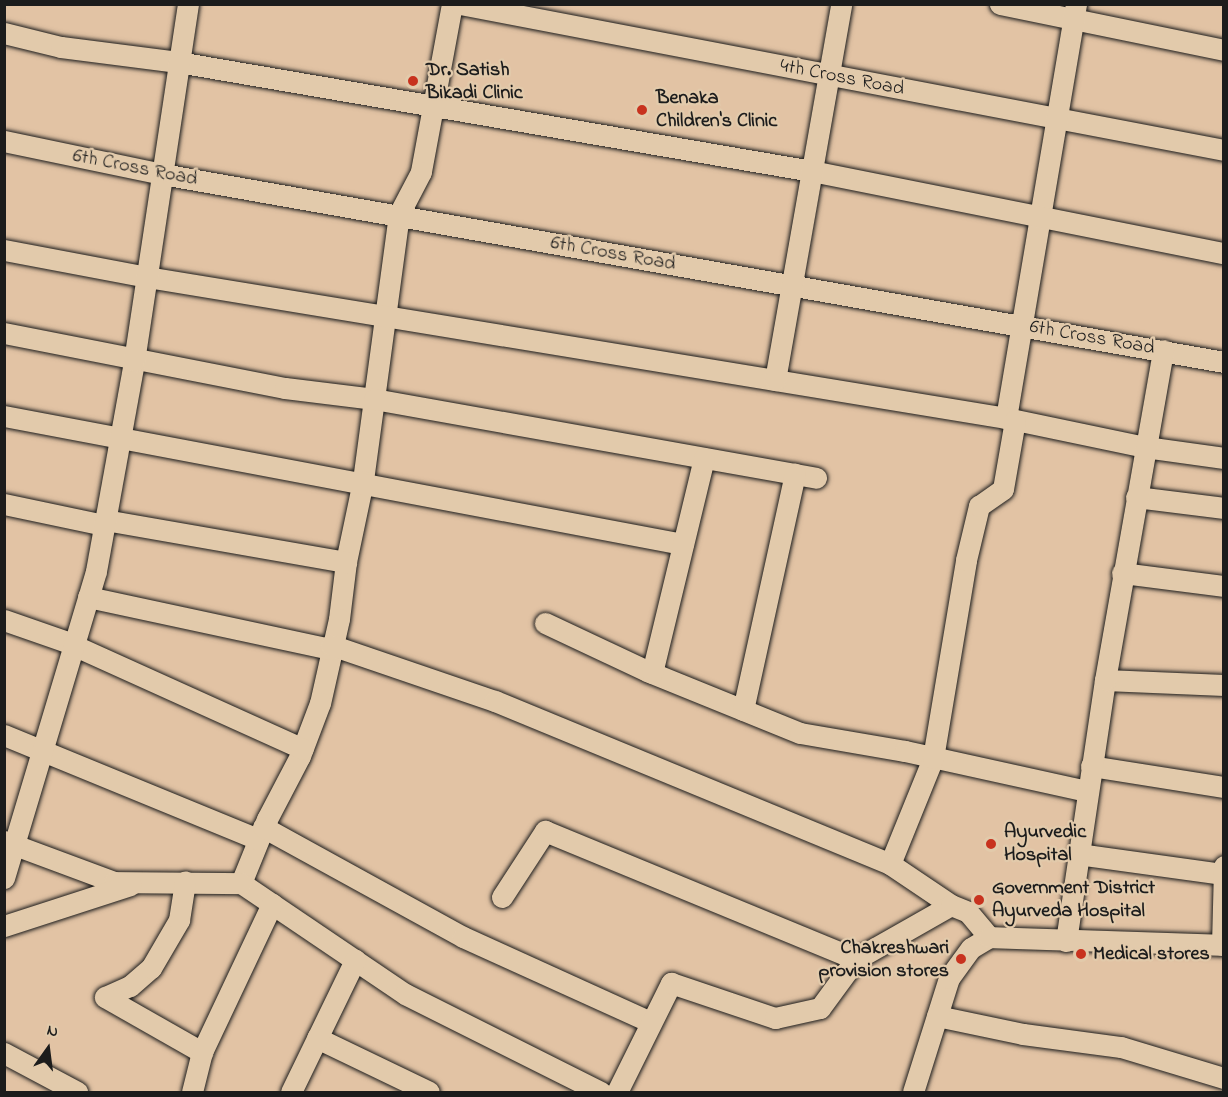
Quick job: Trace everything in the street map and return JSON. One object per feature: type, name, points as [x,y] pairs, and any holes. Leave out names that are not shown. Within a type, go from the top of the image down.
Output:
[{"type":"street","points":[[4,878],[10,842],[88,597],[105,523],[134,361],[188,4]]},
{"type":"street","points":[[241,883],[261,833],[303,749],[320,703],[339,618],[346,562],[363,481],[399,214],[421,172],[452,4]]},
{"type":"street","name":"4th Cross Road","points":[[460,4],[1224,150]]},
{"type":"street","points":[[775,380],[841,4]]},
{"type":"street","points":[[1000,4],[1074,12],[1224,50]]},
{"type":"street","points":[[890,864],[933,758],[966,560],[979,506],[1003,489],[1019,325],[1058,120],[1074,12]]},
{"type":"street","points":[[4,33],[61,47],[178,62],[812,171],[1040,219],[1224,253]]},
{"type":"street","name":"6th Cross Road","points":[[4,141],[162,174],[399,214],[791,287],[1224,362]]},
{"type":"street","points":[[4,250],[147,277],[386,314],[1010,419],[1145,447],[1224,458]]},
{"type":"street","points":[[4,333],[134,361],[285,388],[374,399],[805,476],[743,710]]},
{"type":"street","points":[[1066,941],[1122,573],[1163,350]]},
{"type":"street","points":[[4,416],[363,481],[683,544]]},
{"type":"street","points":[[652,673],[705,458]]},
{"type":"street","points":[[1136,497],[1224,508]]},
{"type":"street","points":[[4,504],[105,523],[346,562]]},
{"type":"street","points":[[1122,573],[1224,586]]},
{"type":"street","points":[[88,597],[331,647],[506,706],[890,864],[951,906],[968,912],[989,937]]},
{"type":"street","points":[[4,620],[73,645],[303,749]]},
{"type":"street","points":[[545,623],[652,673],[800,733],[1088,791]]},
{"type":"street","points":[[1105,680],[1224,685]]},
{"type":"street","points":[[4,735],[261,833],[463,937],[650,1022]]},
{"type":"street","points":[[1091,766],[1224,787]]},
{"type":"street","points":[[501,897],[545,831],[856,959]]},
{"type":"street","points":[[10,842],[114,882],[241,883],[405,994],[595,1091]]},
{"type":"street","points":[[913,1092],[949,978],[971,948],[989,937],[1223,945],[1223,870],[1078,854]]},
{"type":"street","points":[[185,881],[179,920],[151,968],[130,986],[105,997],[202,1052]]},
{"type":"street","points":[[4,926],[139,882]]},
{"type":"street","points":[[192,1092],[202,1052],[272,904]]},
{"type":"street","points":[[617,1092],[671,983],[775,1018],[820,1008],[834,993],[856,959],[951,906]]},
{"type":"street","points":[[291,1092],[355,960]]},
{"type":"street","points":[[937,1016],[1023,1034],[1121,1047],[1224,1078]]},
{"type":"street","points":[[317,1038],[429,1092]]},
{"type":"street","points":[[4,1053],[77,1092]]},
{"type":"place","name":"Dr. Satish Bikadi Clinic","points":[[413,81]]},
{"type":"place","name":"Benaka Children's Clinic","points":[[642,110]]},
{"type":"place","name":"Ayurvedic Hospital","points":[[991,844]]},
{"type":"place","name":"Government District Ayurveda Hospital","points":[[979,900]]},
{"type":"place","name":"Medical stores","points":[[1081,954]]},
{"type":"place","name":"Chakreshwari provision stores","points":[[961,959]]}]
